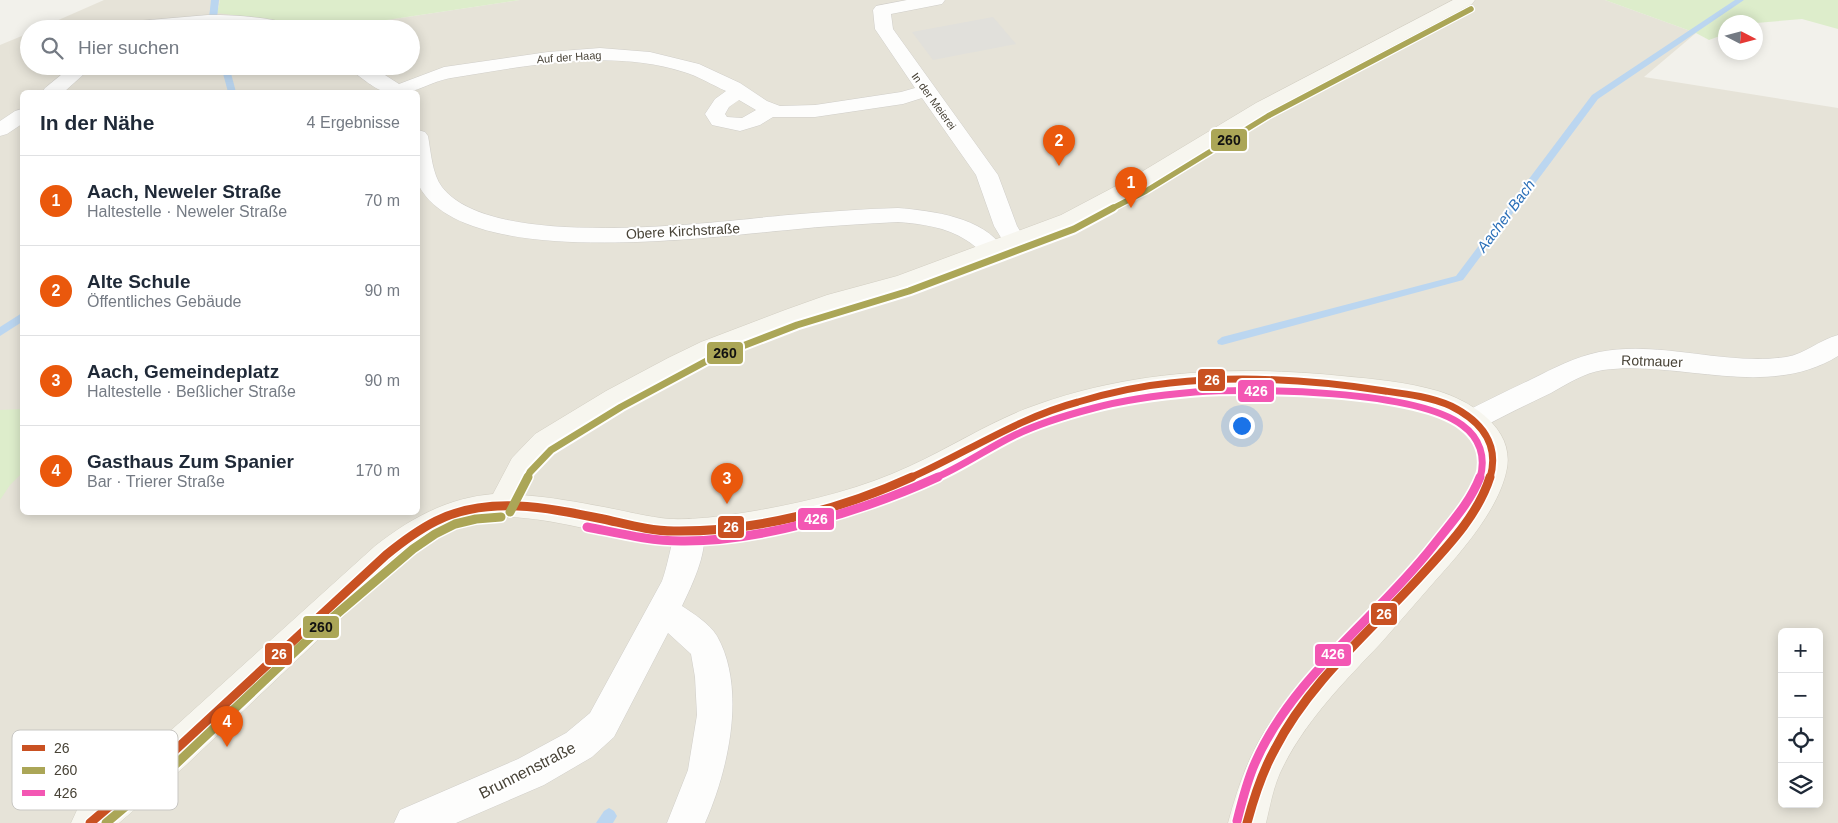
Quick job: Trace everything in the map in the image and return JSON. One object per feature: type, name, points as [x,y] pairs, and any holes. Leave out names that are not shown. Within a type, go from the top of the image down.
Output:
[{"type":"main road","points":[[501,507],[522,466],[545,442],[616,398],[677,365],[710,348],[786,319],[836,301],[905,282],[1069,220],[1103,203],[1263,107],[1466,0]]},
{"type":"main road","points":[[178,748],[311,622],[407,541],[450,514],[472,508],[501,507],[545,510],[654,529],[690,531],[779,518],[866,495],[904,481],[1019,423],[1085,400],[1145,386],[1245,381],[1335,385],[1390,391],[1448,404],[1473,420],[1489,440],[1493,462],[1492,472],[1478,503],[1446,547],[1394,606],[1330,671],[1294,715],[1272,748],[1252,800],[1247,823]]},
{"type":"main road","points":[[90,823],[106,810]]},
{"type":"street","name":"In der Meierei","points":[[936,0],[882,10],[883,23],[887,34],[986,175],[996,195],[1004,223],[1014,241]]},
{"type":"street","name":"Auf der Haag","points":[[402,90],[429,78],[451,72],[548,58],[600,54],[634,56],[668,62],[708,74],[770,109],[783,112],[800,112],[903,98],[926,91]]},
{"type":"street","points":[[54,90],[73,75]]},
{"type":"street","points":[[372,75],[394,90]]},
{"type":"street","points":[[740,91],[728,98],[718,108],[715,114],[719,121],[734,125],[745,124],[761,117],[770,109]]},
{"type":"street","points":[[0,130],[20,116]]},
{"type":"street","name":"Obere Kirchstraße","points":[[420,146],[427,181],[441,199],[456,210],[475,218],[515,229],[574,235],[643,234],[898,215],[917,216],[954,225],[976,234],[992,250]]},
{"type":"street","name":"Rotmauer","points":[[1473,420],[1564,374],[1600,361],[1628,359],[1739,367],[1782,367],[1802,364],[1816,359],[1828,353],[1838,344]]},
{"type":"street","name":"Brunnenstraße","points":[[413,823],[531,772],[578,745],[591,735],[609,714],[664,612],[677,584],[685,560],[690,531]]},
{"type":"street","points":[[664,612],[693,633],[705,647],[714,692],[714,726],[710,760],[702,788],[686,823]]},
{"type":"shaded area","points":[[104,0],[220,0],[217,12],[276,20],[58,20]]},
{"type":"shaded area","points":[[520,0],[1605,0],[1696,33],[1644,77],[1838,108],[1838,823],[0,823],[0,45],[20,37],[20,75],[420,75],[420,20],[387,20]]},
{"type":"shaded area","points":[[993,17],[1016,44],[933,60],[912,32]]},
{"type":"green space","points":[[220,0],[520,0],[387,20],[272,20],[217,13]]},
{"type":"green space","points":[[1605,0],[1838,0],[1838,29],[1802,19],[1763,22],[1763,15],[1718,15],[1718,37],[1709,40],[1696,33]]},
{"type":"green space","points":[[20,409],[20,475],[10,485],[0,500],[0,410]]},
{"type":"waterway","points":[[214,20],[215,0]]},
{"type":"waterway","name":"Aacher Bach","points":[[1222,341],[1459,278],[1595,97],[1740,0]]},
{"type":"waterway","points":[[227,75],[231,90]]},
{"type":"waterway","points":[[0,332],[20,318]]},
{"type":"waterway","name":"Aacher Bach","points":[[604,823],[609,816]]},
{"type":"transit line","name":"260","points":[[510,512],[530,472],[551,450],[621,407],[714,357],[797,325],[909,291],[1074,229],[1146,191],[1268,116],[1471,9]]},
{"type":"transit line","name":"26","points":[[178,748],[386,555],[427,525],[445,516],[473,508],[509,505],[546,509],[673,531],[698,531],[749,525],[800,515],[898,484],[1017,425],[1066,405],[1118,392],[1170,383],[1272,380],[1323,384],[1374,389],[1429,398],[1453,407],[1480,427],[1492,448],[1492,472],[1483,495],[1448,545],[1361,638],[1302,706],[1268,761],[1256,791],[1247,823]]},
{"type":"transit line","name":"426","points":[[587,527],[644,538],[698,541],[750,534],[819,519],[906,491],[940,476],[1027,430],[1094,408],[1162,395],[1231,391],[1330,395],[1399,403],[1451,418],[1472,433],[1479,443],[1482,455],[1482,469],[1477,486],[1423,558],[1323,665],[1278,722],[1252,770],[1237,821]]},
{"type":"transit line","name":"260","points":[[178,762],[318,630],[413,549],[435,534],[455,524],[476,519],[501,517]]},
{"type":"transit line","name":"26","points":[[90,823],[105,810]]},
{"type":"transit line","name":"260","points":[[106,823],[121,810]]},
{"type":"place","name":"Alte Schule","points":[[1059,166]]},
{"type":"place","name":"Aach, Neweler Straße","points":[[1131,208]]},
{"type":"place","name":"Aach, Gemeindeplatz","points":[[727,504]]},
{"type":"place","name":"Gasthaus Zum Spanier","points":[[227,747]]}]
